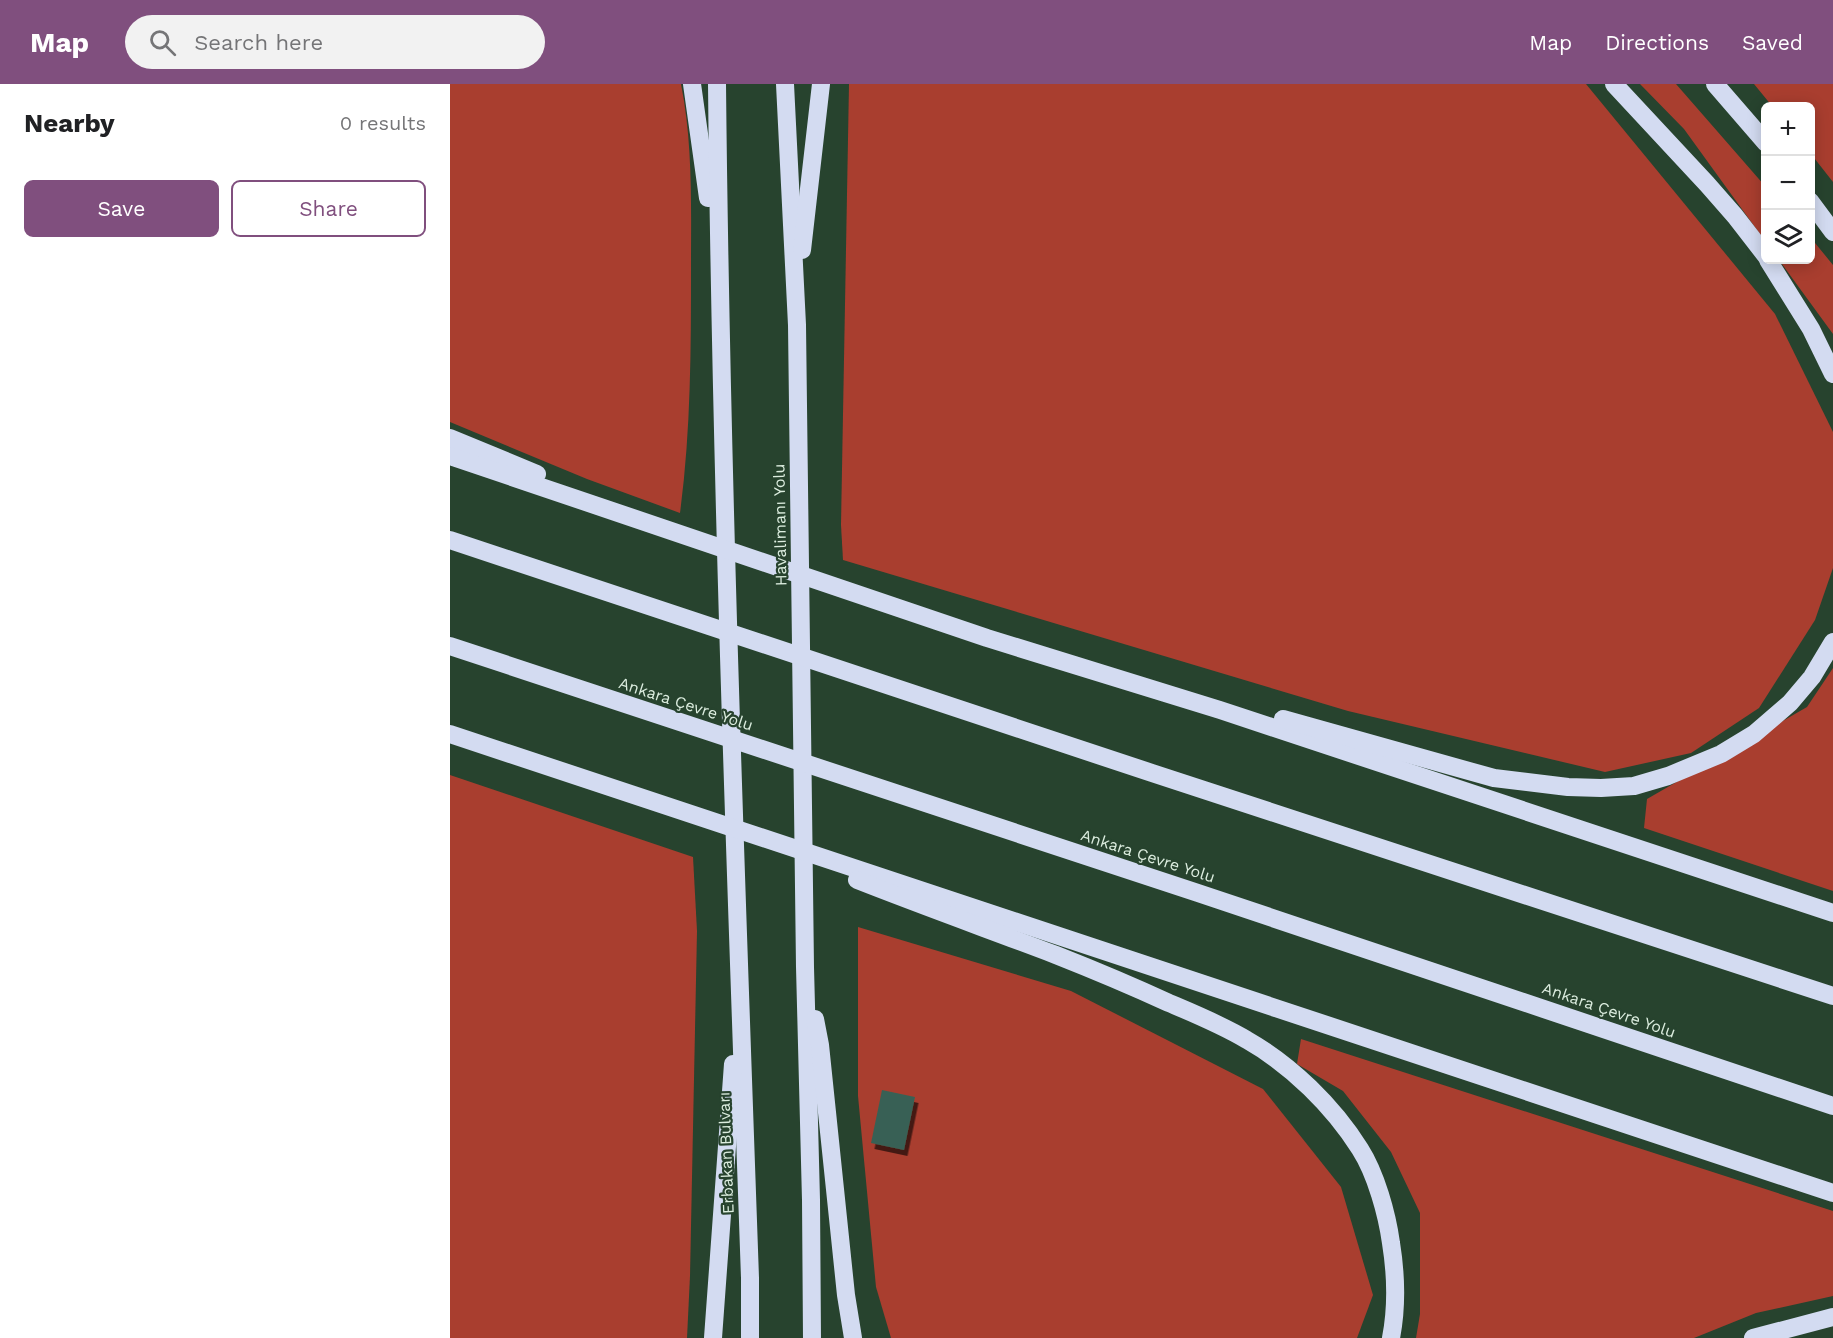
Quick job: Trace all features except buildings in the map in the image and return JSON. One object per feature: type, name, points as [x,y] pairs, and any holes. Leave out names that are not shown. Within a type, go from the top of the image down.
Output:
[{"type":"highway","points":[[692,84],[719,276]]},
{"type":"highway","points":[[713,1338],[740,966],[727,629],[717,84]]},
{"type":"highway","name":"Havalimanı Yolu","points":[[785,84],[797,325],[805,967]]},
{"type":"highway","points":[[796,306],[821,84]]},
{"type":"highway","points":[[1614,84],[1707,184],[1761,250]]},
{"type":"highway","points":[[1715,84],[1761,137]]},
{"type":"highway","points":[[1815,208],[1833,232]]},
{"type":"highway","points":[[1771,264],[1801,312],[1833,374]]},
{"type":"highway","points":[[450,438],[677,533]]},
{"type":"highway","points":[[450,456],[987,638],[1220,710],[1833,913]]},
{"type":"highway","points":[[450,540],[1833,996]]},
{"type":"highway","points":[[987,638],[1494,778],[1601,788],[1634,786],[1668,776],[1721,754],[1754,734],[1790,703],[1812,677],[1833,642]]},
{"type":"highway","name":"Ankara Çevre Yolu","points":[[450,646],[1833,1106]]},
{"type":"highway","points":[[450,734],[1833,1193]]},
{"type":"highway","points":[[620,790],[1099,972],[1248,1040],[1307,1085],[1338,1119],[1361,1150],[1375,1182],[1388,1223],[1394,1263],[1395,1298],[1391,1338]]},
{"type":"highway","name":"Erbakan Bulvarı","points":[[740,966],[750,1338]]},
{"type":"highway","points":[[805,967],[812,1338]]},
{"type":"highway","points":[[805,967],[820,1046],[834,1190],[853,1338]]},
{"type":"highway","points":[[1753,1338],[1833,1317]]},
{"type":"shaded area","points":[[450,84],[681,84],[688,129],[691,298],[688,421],[680,513],[587,479],[450,422]]},
{"type":"shaded area","points":[[849,84],[1586,84],[1775,314],[1833,432],[1833,568],[1815,620],[1759,708],[1691,753],[1605,772],[1348,711],[843,560],[841,525]]},
{"type":"shaded area","points":[[1640,84],[1676,84],[1761,181],[1761,235],[1684,129]]},
{"type":"shaded area","points":[[1754,84],[1833,84],[1833,182],[1815,159],[1815,102],[1769,102]]},
{"type":"shaded area","points":[[1815,243],[1833,265],[1833,334],[1782,264],[1815,264]]},
{"type":"shaded area","points":[[1833,668],[1833,891],[1644,828],[1647,799],[1807,707]]},
{"type":"shaded area","points":[[450,775],[693,857],[697,931],[687,1338],[450,1338]]},
{"type":"shaded area","points":[[858,927],[1071,991],[1263,1089],[1341,1187],[1373,1295],[1357,1338],[891,1338],[876,1287],[858,1096]]},
{"type":"shaded area","points":[[1301,1039],[1833,1211],[1833,1296],[1756,1313],[1694,1338],[1416,1338],[1420,1314],[1420,1213],[1391,1152],[1343,1091],[1297,1064]]}]
